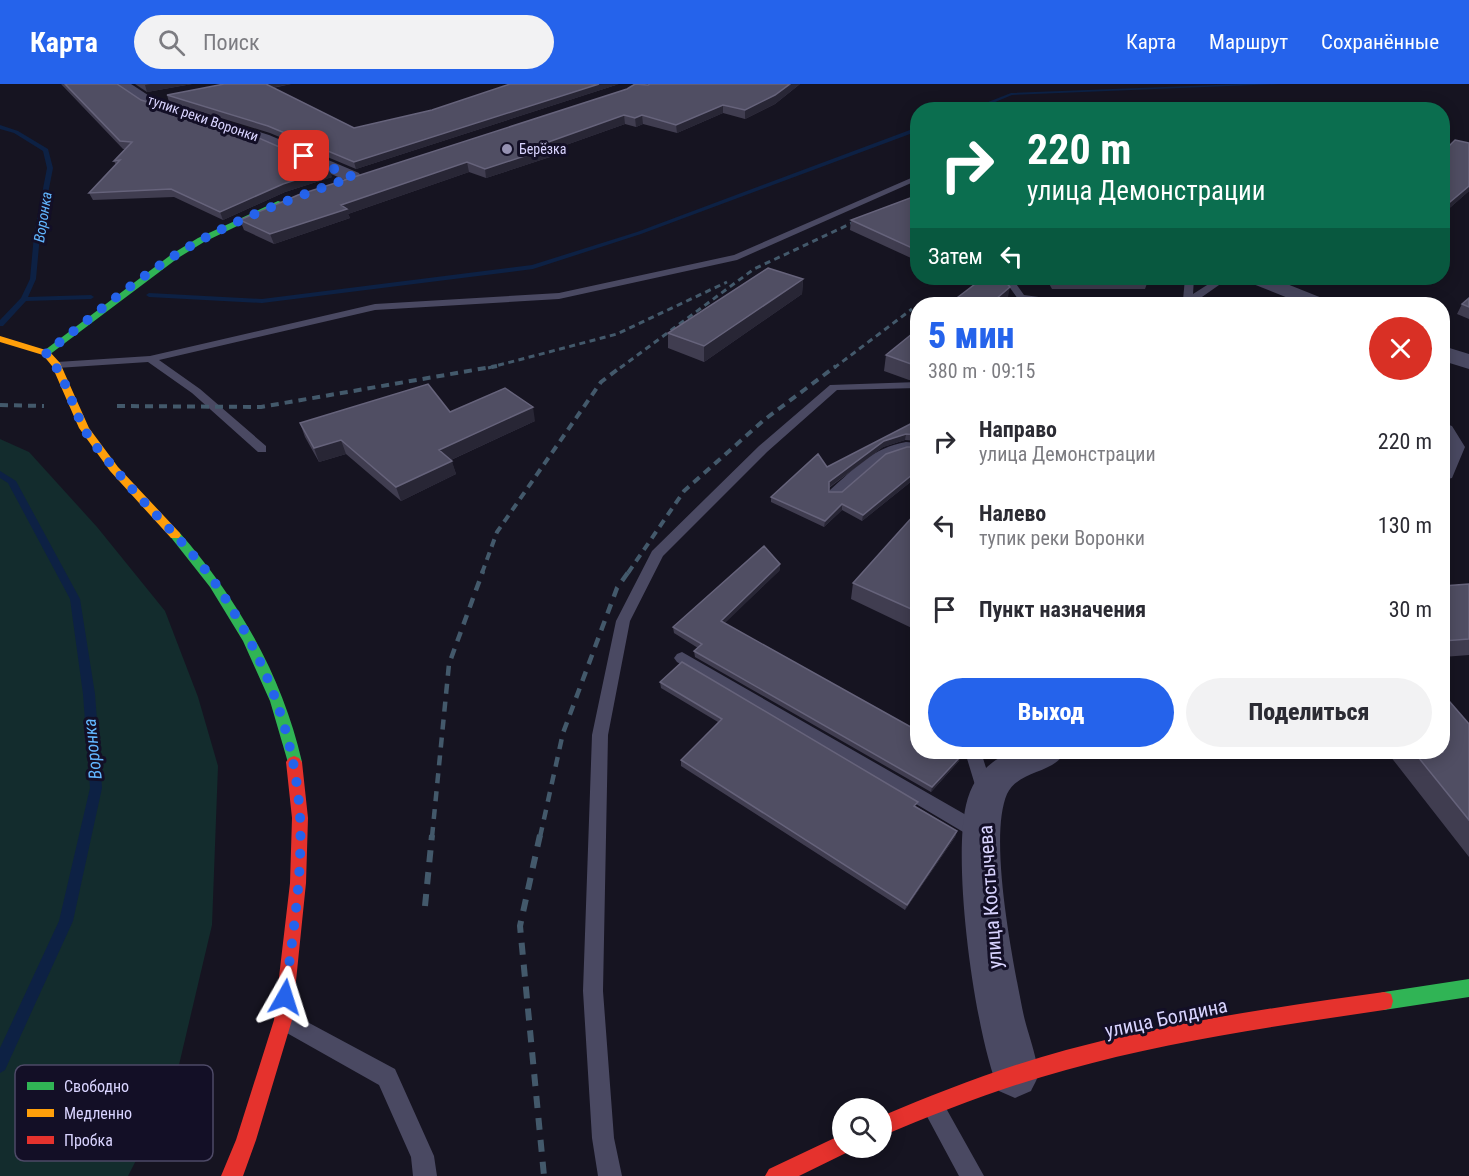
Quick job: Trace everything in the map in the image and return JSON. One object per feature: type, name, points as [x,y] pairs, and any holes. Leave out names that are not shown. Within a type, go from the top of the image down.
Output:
[{"type":"street","name":"тупик реки Воронки","points":[[121,84],[145,99],[263,138],[358,176]]},
{"type":"street","points":[[145,99],[176,94]]},
{"type":"street","points":[[333,184],[358,176]]},
{"type":"street","points":[[46,353],[175,255],[201,240],[293,198]]},
{"type":"street","points":[[1272,285],[1302,297]]},
{"type":"street","points":[[0,339],[17,342],[46,353],[57,365],[84,428],[114,469],[178,538],[221,592],[262,666],[281,712],[294,759],[300,818],[298,884],[283,1020],[246,1140],[232,1176]]},
{"type":"street","points":[[1450,355],[1469,362]]},
{"type":"street","points":[[983,814],[1000,775],[1033,759]]},
{"type":"street","name":"улица Костычева","points":[[983,814],[992,953],[1006,1043],[1014,1075]]},
{"type":"street","name":"улица Болдина","points":[[892,1121],[932,1103],[1014,1075],[1138,1042],[1244,1022],[1469,988]]},
{"type":"street","points":[[776,1176],[832,1149]]},
{"type":"lane","points":[[57,365],[150,359],[375,307],[559,296],[737,257],[910,181]]},
{"type":"lane","points":[[1196,297],[1214,285]]},
{"type":"lane","points":[[150,359],[196,391],[262,449]]},
{"type":"lane","points":[[610,1176],[603,1138],[592,991],[600,735],[623,621],[657,554],[763,449],[834,387],[910,385]]},
{"type":"lane","points":[[835,493],[889,448],[901,444],[910,446]]},
{"type":"lane","points":[[682,658],[983,814]]},
{"type":"lane","points":[[974,759],[983,814]]},
{"type":"lane","points":[[283,1020],[387,1077],[422,1156],[426,1176]]},
{"type":"lane","points":[[932,1103],[972,1176]]},
{"type":"green space","points":[[0,439],[29,452],[97,527],[165,611],[198,697],[218,766],[212,925],[179,1065],[15,1065],[15,1161],[136,1161],[128,1176],[0,1176]]},
{"type":"building","points":[[65,84],[117,84],[141,100],[254,136],[330,169],[283,184],[220,212],[171,189],[89,193],[120,160],[114,161],[132,142],[120,141]]},
{"type":"building","points":[[224,84],[266,84],[354,128],[432,110],[510,84],[599,84],[354,162],[268,126],[167,95]]},
{"type":"building","points":[[635,84],[790,84],[775,95],[745,110],[723,105],[676,125],[642,115],[635,118],[624,115],[540,145],[549,148],[485,169],[467,162],[341,205],[347,209],[270,234],[240,220],[298,195],[627,89]]},
{"type":"building","points":[[1455,140],[1469,143],[1469,186],[1450,202],[1450,145]]},
{"type":"building","points":[[910,198],[910,247],[851,220]]},
{"type":"building","points":[[768,268],[803,279],[704,346],[668,333]]},
{"type":"building","points":[[974,285],[1008,285],[1010,287],[998,297],[958,297]]},
{"type":"building","points":[[1469,298],[1469,307],[1462,304]]},
{"type":"building","points":[[910,336],[910,364],[886,355]]},
{"type":"building","points":[[428,384],[450,412],[505,388],[533,407],[439,450],[452,461],[396,487],[341,440],[314,448],[300,423]]},
{"type":"building","points":[[910,424],[910,434],[884,441],[829,482],[829,492],[842,492],[886,454],[910,447],[910,477],[863,515],[842,504],[825,521],[771,497],[818,454],[827,467]]},
{"type":"building","points":[[910,519],[910,608],[853,583]]},
{"type":"building","points":[[764,546],[780,564],[721,621],[910,727],[910,759],[958,759],[932,787],[694,651],[702,644],[673,627]]},
{"type":"building","points":[[1469,584],[1469,639],[1450,640],[1450,585]]},
{"type":"building","points":[[682,662],[918,802],[914,806],[957,831],[907,905],[681,760],[722,719],[660,682]]},
{"type":"building","points":[[1450,702],[1469,724],[1469,820],[1420,759],[1450,759]]},
{"type":"waterway","points":[[990,102],[1011,94],[1278,84]]},
{"type":"waterway","name":"Воронка","points":[[0,127],[16,132],[46,150],[50,168],[37,235],[33,279],[24,299]]},
{"type":"waterway","points":[[149,295],[262,301],[533,267],[639,233],[910,132]]},
{"type":"waterway","points":[[24,299],[91,297]]},
{"type":"waterway","name":"Воронка","points":[[0,324],[24,299]]},
{"type":"waterway","name":"Воронка","points":[[0,474],[12,481],[75,599],[89,694],[96,788],[66,921],[0,1065]]},
{"type":"railway","points":[[620,368],[754,269],[867,216]]},
{"type":"railway","points":[[493,367],[617,334],[727,282]]},
{"type":"railway","points":[[834,368],[910,311]]},
{"type":"railway","points":[[493,367],[497,366]]},
{"type":"railway","points":[[482,573],[497,532],[601,382],[622,366]]},
{"type":"railway","points":[[628,573],[684,491],[764,420],[836,366]]},
{"type":"railway","points":[[117,406],[261,407],[493,367]]},
{"type":"railway","points":[[488,368],[493,367]]},
{"type":"railway","points":[[0,405],[44,406]]},
{"type":"railway","points":[[432,837],[449,664],[483,571]]},
{"type":"railway","points":[[540,837],[563,733],[617,588],[629,571]]},
{"type":"railway","points":[[425,906],[432,835]]},
{"type":"railway","points":[[540,835],[520,926],[544,1176]]},
{"type":"traffic: fast","points":[[46,353],[175,256],[201,240],[281,203]]},
{"type":"traffic: fast","points":[[175,535],[215,584],[250,641],[278,701],[294,762]]},
{"type":"traffic: fast","points":[[1384,1001],[1469,988]]},
{"type":"traffic: slow","points":[[0,339],[46,353],[57,365],[84,428],[114,469],[175,535]]},
{"type":"traffic: jam","points":[[232,1176],[246,1140],[283,1020],[298,883],[300,818],[294,762]]},
{"type":"traffic: jam","points":[[892,1122],[1004,1079],[1066,1060],[1202,1030],[1384,1001]]},
{"type":"traffic: jam","points":[[776,1176],[832,1149]]},
{"type":"place","name":"Берёзка","points":[[507,149]]},
{"type":"route","points":[[285,997],[298,884],[300,818],[294,759],[281,712],[262,666],[221,592],[178,538],[114,469],[84,428],[57,365],[46,353],[175,255],[201,240],[293,198],[353,177],[304,156]]}]
